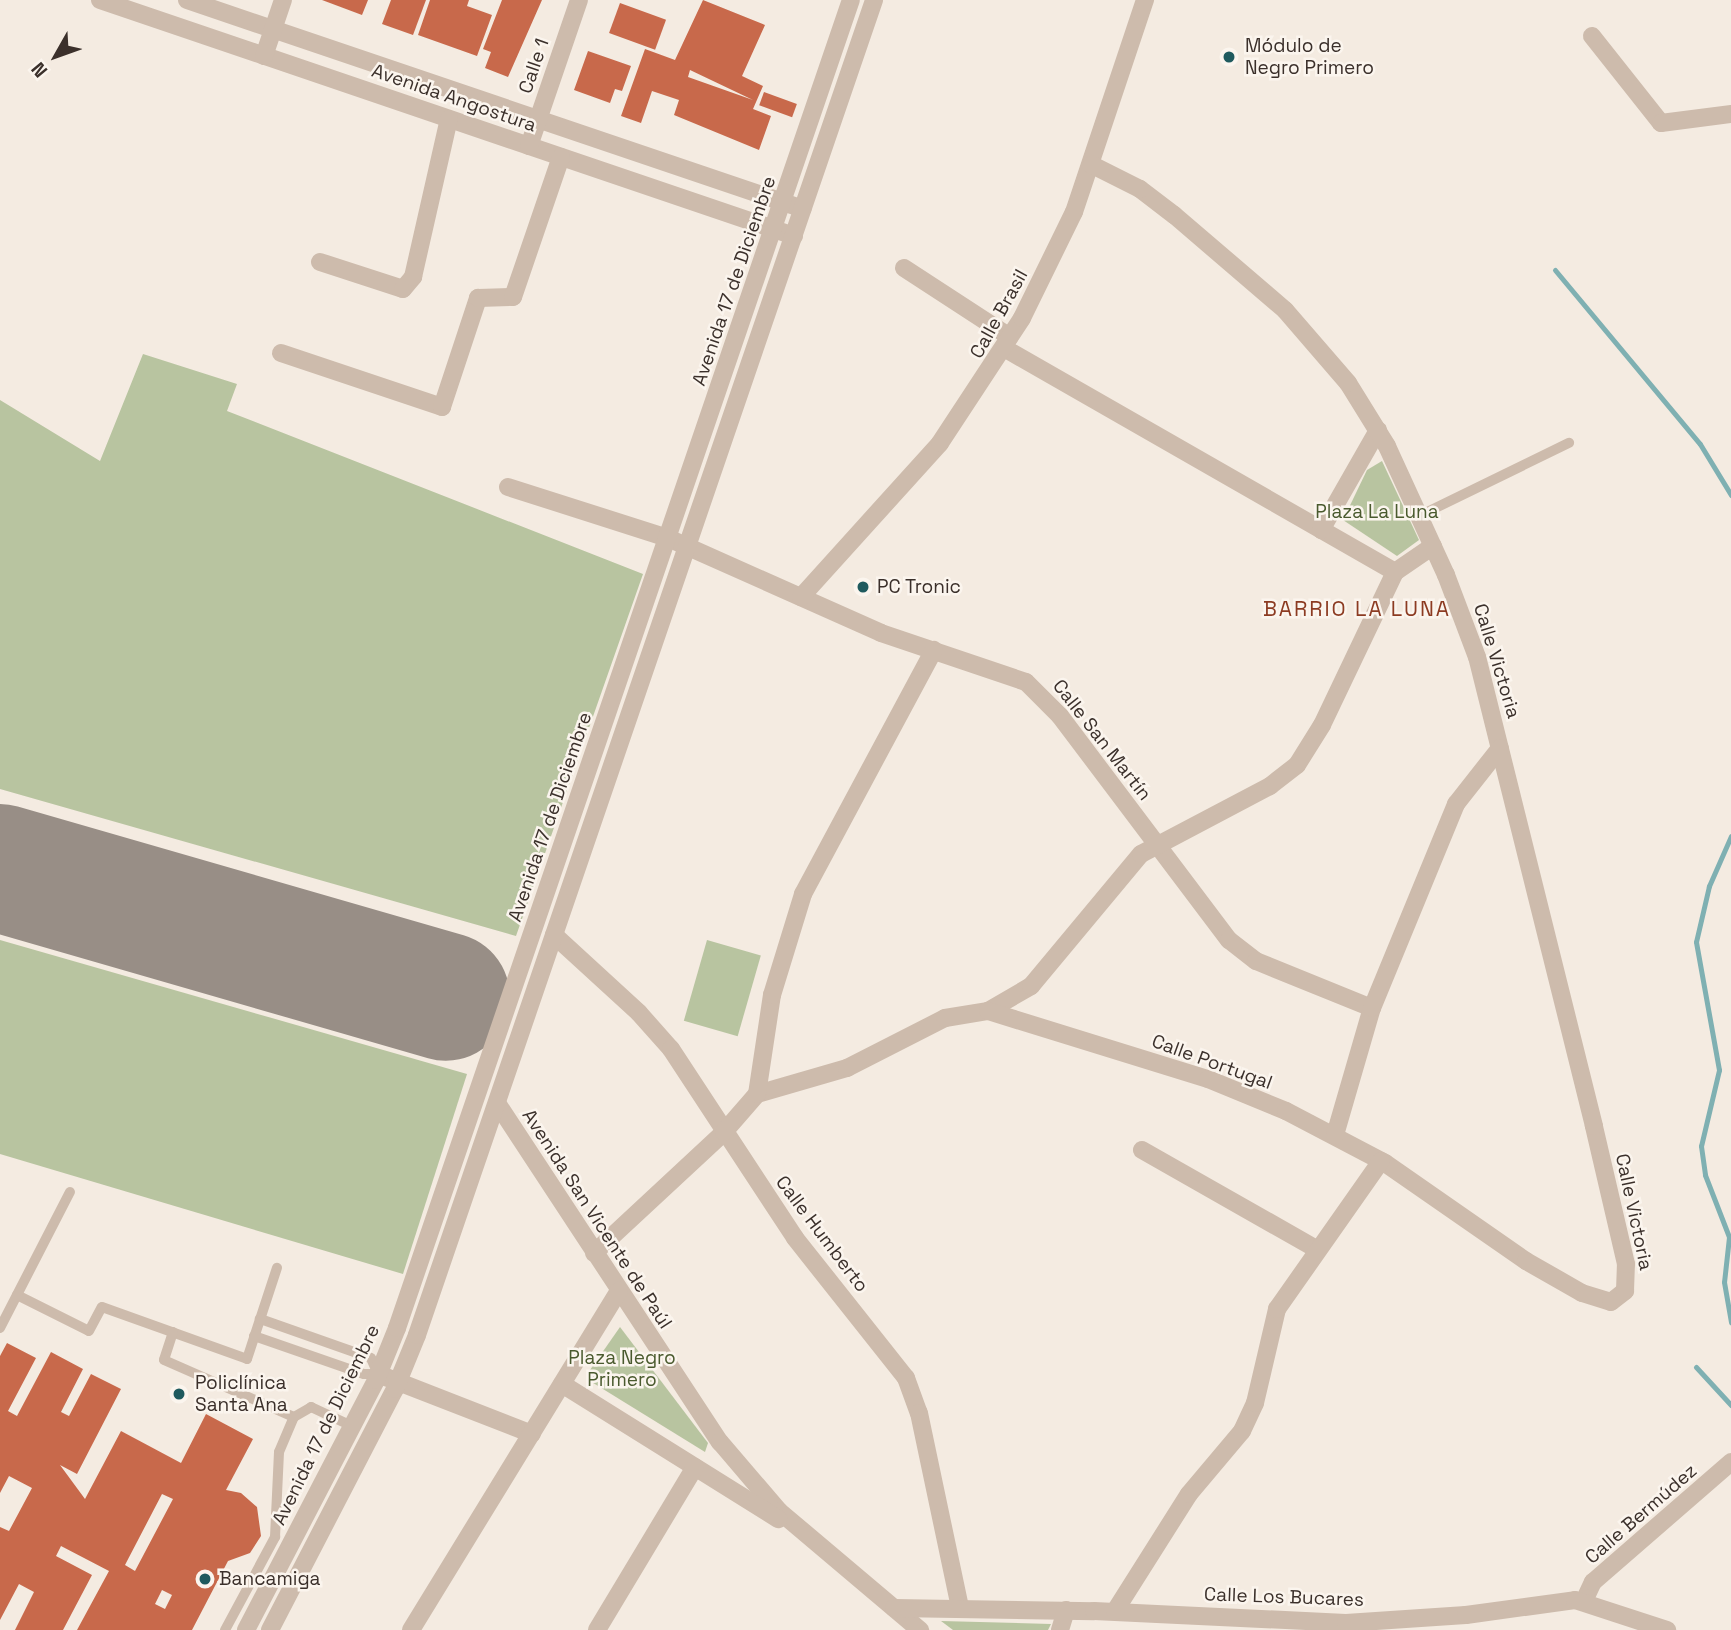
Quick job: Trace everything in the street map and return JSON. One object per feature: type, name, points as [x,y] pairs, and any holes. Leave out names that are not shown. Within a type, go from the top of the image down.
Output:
[{"type":"street","name":"Avenida Angostura","points":[[100,0],[794,236]]},
{"type":"street","name":"Avenida Angostura","points":[[187,0],[803,209]]},
{"type":"street","points":[[264,56],[283,0]]},
{"type":"street","name":"Calle 1","points":[[529,146],[579,0]]},
{"type":"street","name":"Avenida 17 de Diciembre","points":[[246,1630],[379,1374],[851,0]]},
{"type":"street","points":[[270,1630],[398,1381],[497,1103],[874,0]]},
{"type":"street","name":"Calle Brasil","points":[[801,597],[940,443],[1007,343],[1058,250],[1092,165],[1145,0]]},
{"type":"street","points":[[1592,36],[1661,123],[1731,114]]},
{"type":"street","points":[[320,262],[403,289],[413,277],[449,119]]},
{"type":"street","points":[[281,353],[442,407],[478,298],[513,298],[561,157]]},
{"type":"street","name":"Calle Victoria","points":[[1092,165],[1140,189],[1166,208],[1285,310],[1325,352],[1378,430],[1419,516],[1477,657],[1626,1264],[1627,1284],[1621,1298]]},
{"type":"street","points":[[904,268],[1007,343],[1395,572]]},
{"type":"street","points":[[1321,530],[1378,430]]},
{"type":"street","name":"Calle San Martín","points":[[508,487],[668,538],[890,637],[1011,675],[1043,695],[1204,911],[1242,952],[1373,1008]]},
{"type":"street","points":[[988,1011],[1031,986],[1132,864],[1155,844],[1270,786],[1297,765],[1322,725],[1395,572],[1433,546]]},
{"type":"street","points":[[594,1253],[724,1132],[757,1094],[772,995],[803,894],[934,650]]},
{"type":"street","points":[[1335,1135],[1373,1008],[1456,804],[1500,748]]},
{"type":"street","name":"Calle Humberto","points":[[554,935],[663,1040],[802,1248],[913,1390],[960,1608]]},
{"type":"street","name":"Calle Portugal","points":[[757,1094],[847,1068],[945,1018],[988,1011],[1208,1079],[1335,1135],[1381,1161],[1571,1286],[1605,1302],[1621,1298]]},
{"type":"street","name":"Avenida San Vicente de Paúl","points":[[497,1103],[720,1442],[808,1538],[920,1630]]},
{"type":"street","points":[[1142,1150],[1318,1250]]},
{"type":"street","points":[[1115,1611],[1182,1506],[1250,1418],[1277,1309],[1381,1161]]},
{"type":"street","points":[[411,1630],[619,1291]]},
{"type":"street","points":[[379,1374],[532,1434]]},
{"type":"street","points":[[562,1384],[808,1538]]},
{"type":"street","name":"Calle Bermúdez","points":[[1584,1601],[1593,1582],[1731,1462]]},
{"type":"street","points":[[597,1630],[695,1467]]},
{"type":"street","name":"Calle Los Bucares","points":[[894,1608],[1115,1611],[1346,1623],[1584,1601],[1667,1630]]},
{"type":"street","points":[[1060,1630],[1066,1610]]},
{"type":"lane","points":[[1419,516],[1569,443]]},
{"type":"lane","points":[[0,1328],[70,1192]]},
{"type":"lane","points":[[17,1295],[89,1331],[102,1307],[247,1359],[277,1268]]},
{"type":"lane","points":[[254,1336],[364,1374],[379,1374],[370,1358],[260,1319]]},
{"type":"lane","points":[[173,1332],[164,1360],[294,1417]]},
{"type":"lane","points":[[225,1630],[275,1537],[279,1452],[294,1417],[311,1407],[352,1426]]},
{"type":"green space","points":[[143,354],[237,384],[227,411],[643,574],[516,936],[0,789],[0,400],[100,461]]},
{"type":"green space","name":"Plaza La Luna","points":[[1382,461],[1419,540],[1397,556],[1343,520],[1367,470]]},
{"type":"green space","points":[[0,940],[467,1074],[403,1274],[0,1154]]},
{"type":"green space","points":[[707,940],[761,955],[738,1036],[684,1021]]},
{"type":"green space","name":"Plaza Negro Primero","points":[[620,1327],[708,1443],[705,1452],[590,1381],[590,1370]]},
{"type":"green space","points":[[941,1621],[1051,1624],[1048,1630],[953,1630]]},
{"type":"building","points":[[322,0],[368,0],[362,15]]},
{"type":"building","points":[[391,0],[426,0],[413,35],[382,24]]},
{"type":"building","points":[[430,0],[469,0],[467,6],[492,15],[477,56],[418,35]]},
{"type":"building","points":[[502,0],[542,0],[508,77],[485,68],[491,52],[483,49]]},
{"type":"building","points":[[703,0],[765,25],[742,76],[763,86],[753,109],[771,116],[759,150],[674,115],[679,100],[652,91],[641,123],[621,116],[645,49],[675,60]],"holes":[[[690,70],[753,100],[688,77]]]},
{"type":"building","points":[[620,3],[666,20],[655,50],[609,33]]},
{"type":"building","points":[[588,51],[631,66],[622,91],[615,89],[610,103],[574,90]]},
{"type":"building","points":[[764,92],[797,104],[792,117],[759,105]]},
{"type":"building","points":[[7,1343],[36,1358],[8,1411],[17,1416],[51,1352],[83,1369],[61,1412],[69,1416],[91,1374],[121,1389],[77,1474],[60,1465],[85,1499],[121,1431],[181,1463],[206,1414],[253,1439],[226,1490],[241,1493],[257,1507],[261,1536],[250,1553],[228,1561],[192,1630],[77,1630],[109,1571],[61,1546],[56,1556],[92,1575],[63,1630],[15,1630],[34,1592],[19,1584],[0,1620],[0,1527],[9,1531],[32,1488],[9,1476],[0,1493],[0,1356]],"holes":[[[162,1494],[173,1499],[135,1571],[125,1565]],[[162,1590],[172,1595],[165,1609],[155,1604]]]},
{"type":"waterway","points":[[1555,270],[1700,444],[1731,495]]},
{"type":"waterway","points":[[1731,836],[1709,886],[1696,942],[1719,1070],[1701,1146],[1705,1175],[1729,1237],[1724,1282],[1731,1322]]},
{"type":"waterway","points":[[1696,1367],[1731,1405]]},
{"type":"runway","points":[[0,868],[446,997]]},
{"type":"place","name":"Módulo de Negro Primero","points":[[1229,57]]},
{"type":"place","name":"PC Tronic","points":[[863,587]]},
{"type":"place","name":"Policlínica Santa Ana","points":[[179,1394]]},
{"type":"place","name":"Bancamiga","points":[[205,1579]]},
{"type":"district","name":"BARRIO LA LUNA","points":[[1357,609]]}]
